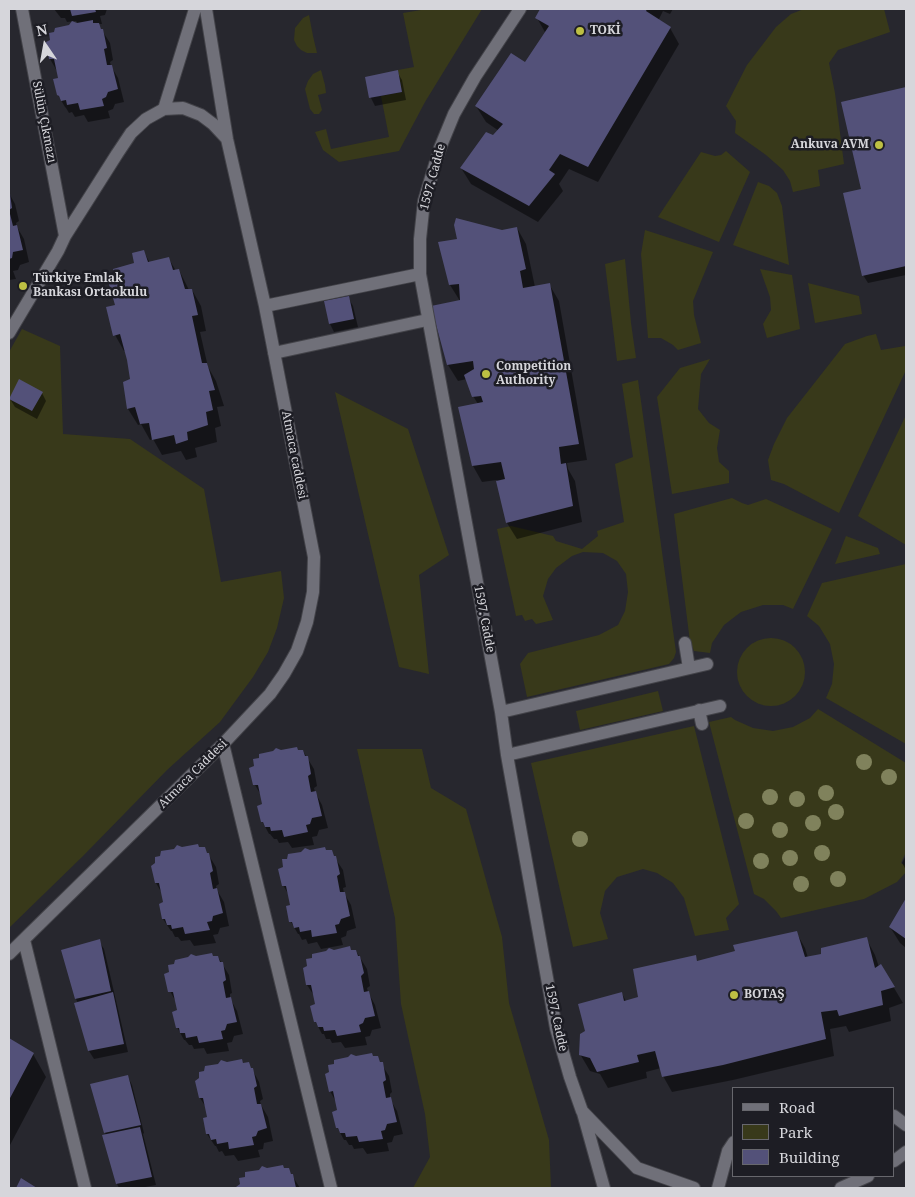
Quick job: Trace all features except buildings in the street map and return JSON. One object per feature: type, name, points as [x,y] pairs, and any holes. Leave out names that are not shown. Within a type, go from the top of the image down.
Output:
[{"type":"street","name":"Sülün Çıkmazı","points":[[22,9],[65,236]]},
{"type":"street","points":[[164,109],[196,9]]},
{"type":"street","name":"Atmaca caddesi","points":[[206,9],[227,138],[265,306],[314,557]]},
{"type":"street","name":"1597. Cadde","points":[[520,9],[475,77],[454,114],[440,148],[424,201],[420,239],[420,274],[501,712],[556,1028],[570,1077],[582,1111],[637,1168],[694,1188]]},
{"type":"street","points":[[9,333],[65,236],[131,133],[146,118],[164,109],[183,108],[200,115],[213,124],[227,138]]},
{"type":"street","points":[[265,306],[420,274]]},
{"type":"street","points":[[274,353],[427,320]]},
{"type":"street","name":"Atmaca Caddesi","points":[[9,954],[223,744],[270,694],[297,651],[307,622],[313,592],[314,557]]},
{"type":"street","points":[[684,643],[689,668]]},
{"type":"street","points":[[501,712],[708,664]]},
{"type":"street","points":[[507,755],[720,706]]},
{"type":"street","points":[[699,710],[702,724]]},
{"type":"street","points":[[223,744],[331,1188]]},
{"type":"street","points":[[24,940],[85,1188]]},
{"type":"street","points":[[582,1111],[604,1188]]},
{"type":"street","points":[[895,1117],[906,1124]]},
{"type":"street","points":[[718,1188],[728,1151],[732,1145]]},
{"type":"street","points":[[895,1160],[906,1152]]},
{"type":"street","points":[[841,1188],[866,1177]]},
{"type":"green space","points":[[427,9],[482,9],[425,102],[399,151],[339,162],[323,150],[315,132],[326,129],[331,149],[389,137],[381,96],[402,92],[398,70],[414,67],[403,13]]},
{"type":"green space","points":[[804,9],[884,9],[890,32],[838,50],[829,63],[835,93],[844,164],[818,170],[820,186],[793,192],[790,181],[783,170],[766,155],[735,133],[736,121],[726,106],[747,65],[776,27],[791,14]]},
{"type":"green space","points":[[309,15],[317,53],[307,53],[301,50],[294,40],[295,28],[303,18]]},
{"type":"green space","points":[[321,70],[326,93],[318,95],[322,110],[319,114],[314,114],[310,109],[305,89],[313,74]]},
{"type":"green space","points":[[726,151],[750,172],[719,242],[658,217],[701,152],[715,156],[721,155]]},
{"type":"green space","points":[[758,182],[769,186],[777,193],[782,206],[789,265],[733,245]]},
{"type":"green space","points":[[645,230],[713,252],[693,301],[694,315],[701,343],[678,350],[661,338],[648,338],[641,254]]},
{"type":"green space","points":[[625,259],[636,358],[617,361],[605,264]]},
{"type":"green space","points":[[760,269],[792,275],[800,329],[767,338],[763,324],[771,310],[770,297]]},
{"type":"green space","points":[[808,283],[859,296],[862,314],[815,323]]},
{"type":"green space","points":[[22,329],[60,346],[63,434],[130,439],[204,489],[221,582],[281,571],[284,598],[277,628],[268,652],[253,677],[220,722],[167,770],[9,928],[9,352]]},
{"type":"green space","points":[[876,334],[881,350],[906,347],[906,370],[839,513],[784,484],[771,480],[768,460],[787,418],[845,344]]},
{"type":"green space","points":[[710,359],[701,374],[698,409],[709,423],[720,430],[717,448],[719,462],[729,471],[729,483],[672,494],[657,397],[680,368]]},
{"type":"green space","points":[[638,380],[676,652],[674,658],[669,664],[527,697],[520,664],[528,653],[599,635],[618,625],[625,611],[628,592],[626,574],[617,561],[603,553],[583,552],[572,556],[556,568],[548,579],[543,596],[553,620],[536,624],[532,619],[525,621],[522,615],[516,616],[497,529],[511,526],[553,536],[556,541],[582,549],[598,536],[597,531],[624,522],[615,464],[633,457],[622,384]]},
{"type":"green space","points":[[335,392],[408,429],[449,555],[419,575],[429,674],[399,667]]},
{"type":"green space","points":[[906,415],[906,545],[858,516]]},
{"type":"green space","points":[[732,498],[748,505],[766,499],[832,529],[793,609],[783,605],[763,605],[741,612],[724,625],[712,643],[710,653],[694,651],[690,642],[674,514]]},
{"type":"green space","points":[[846,536],[878,548],[880,554],[835,564]]},
{"type":"green space","points":[[906,564],[906,744],[826,698],[832,684],[834,664],[830,644],[819,626],[807,616],[822,583]]},
{"type":"green space","points":[[771,638],[784,641],[795,648],[802,659],[805,672],[802,685],[795,696],[784,703],[771,706],[758,703],[747,696],[740,685],[737,672],[740,659],[747,648],[758,641]]},
{"type":"green space","points":[[658,691],[663,711],[580,730],[576,711]]},
{"type":"green space","points":[[818,709],[906,763],[906,852],[901,863],[906,866],[906,872],[897,882],[864,899],[781,918],[764,899],[754,894],[709,722],[731,717],[753,728],[773,731],[793,727],[810,718]]},
{"type":"green space","points":[[694,726],[739,904],[726,918],[729,930],[695,936],[684,898],[673,883],[657,873],[643,869],[617,877],[605,891],[600,913],[608,939],[573,947],[531,763]]},
{"type":"green space","points":[[357,749],[422,749],[431,788],[466,809],[502,937],[509,1003],[549,1140],[551,1188],[413,1188],[430,1157],[425,1114],[401,1004],[395,918]]},
{"type":"place","name":"TOKİ","points":[[580,31]]},
{"type":"place","name":"Ankuva AVM","points":[[879,145]]},
{"type":"place","name":"Türkiye Emlak Bankası Ortaokulu","points":[[23,286]]},
{"type":"place","name":"Competition Authority","points":[[486,374]]},
{"type":"place","name":"BOTAŞ","points":[[734,995]]}]
